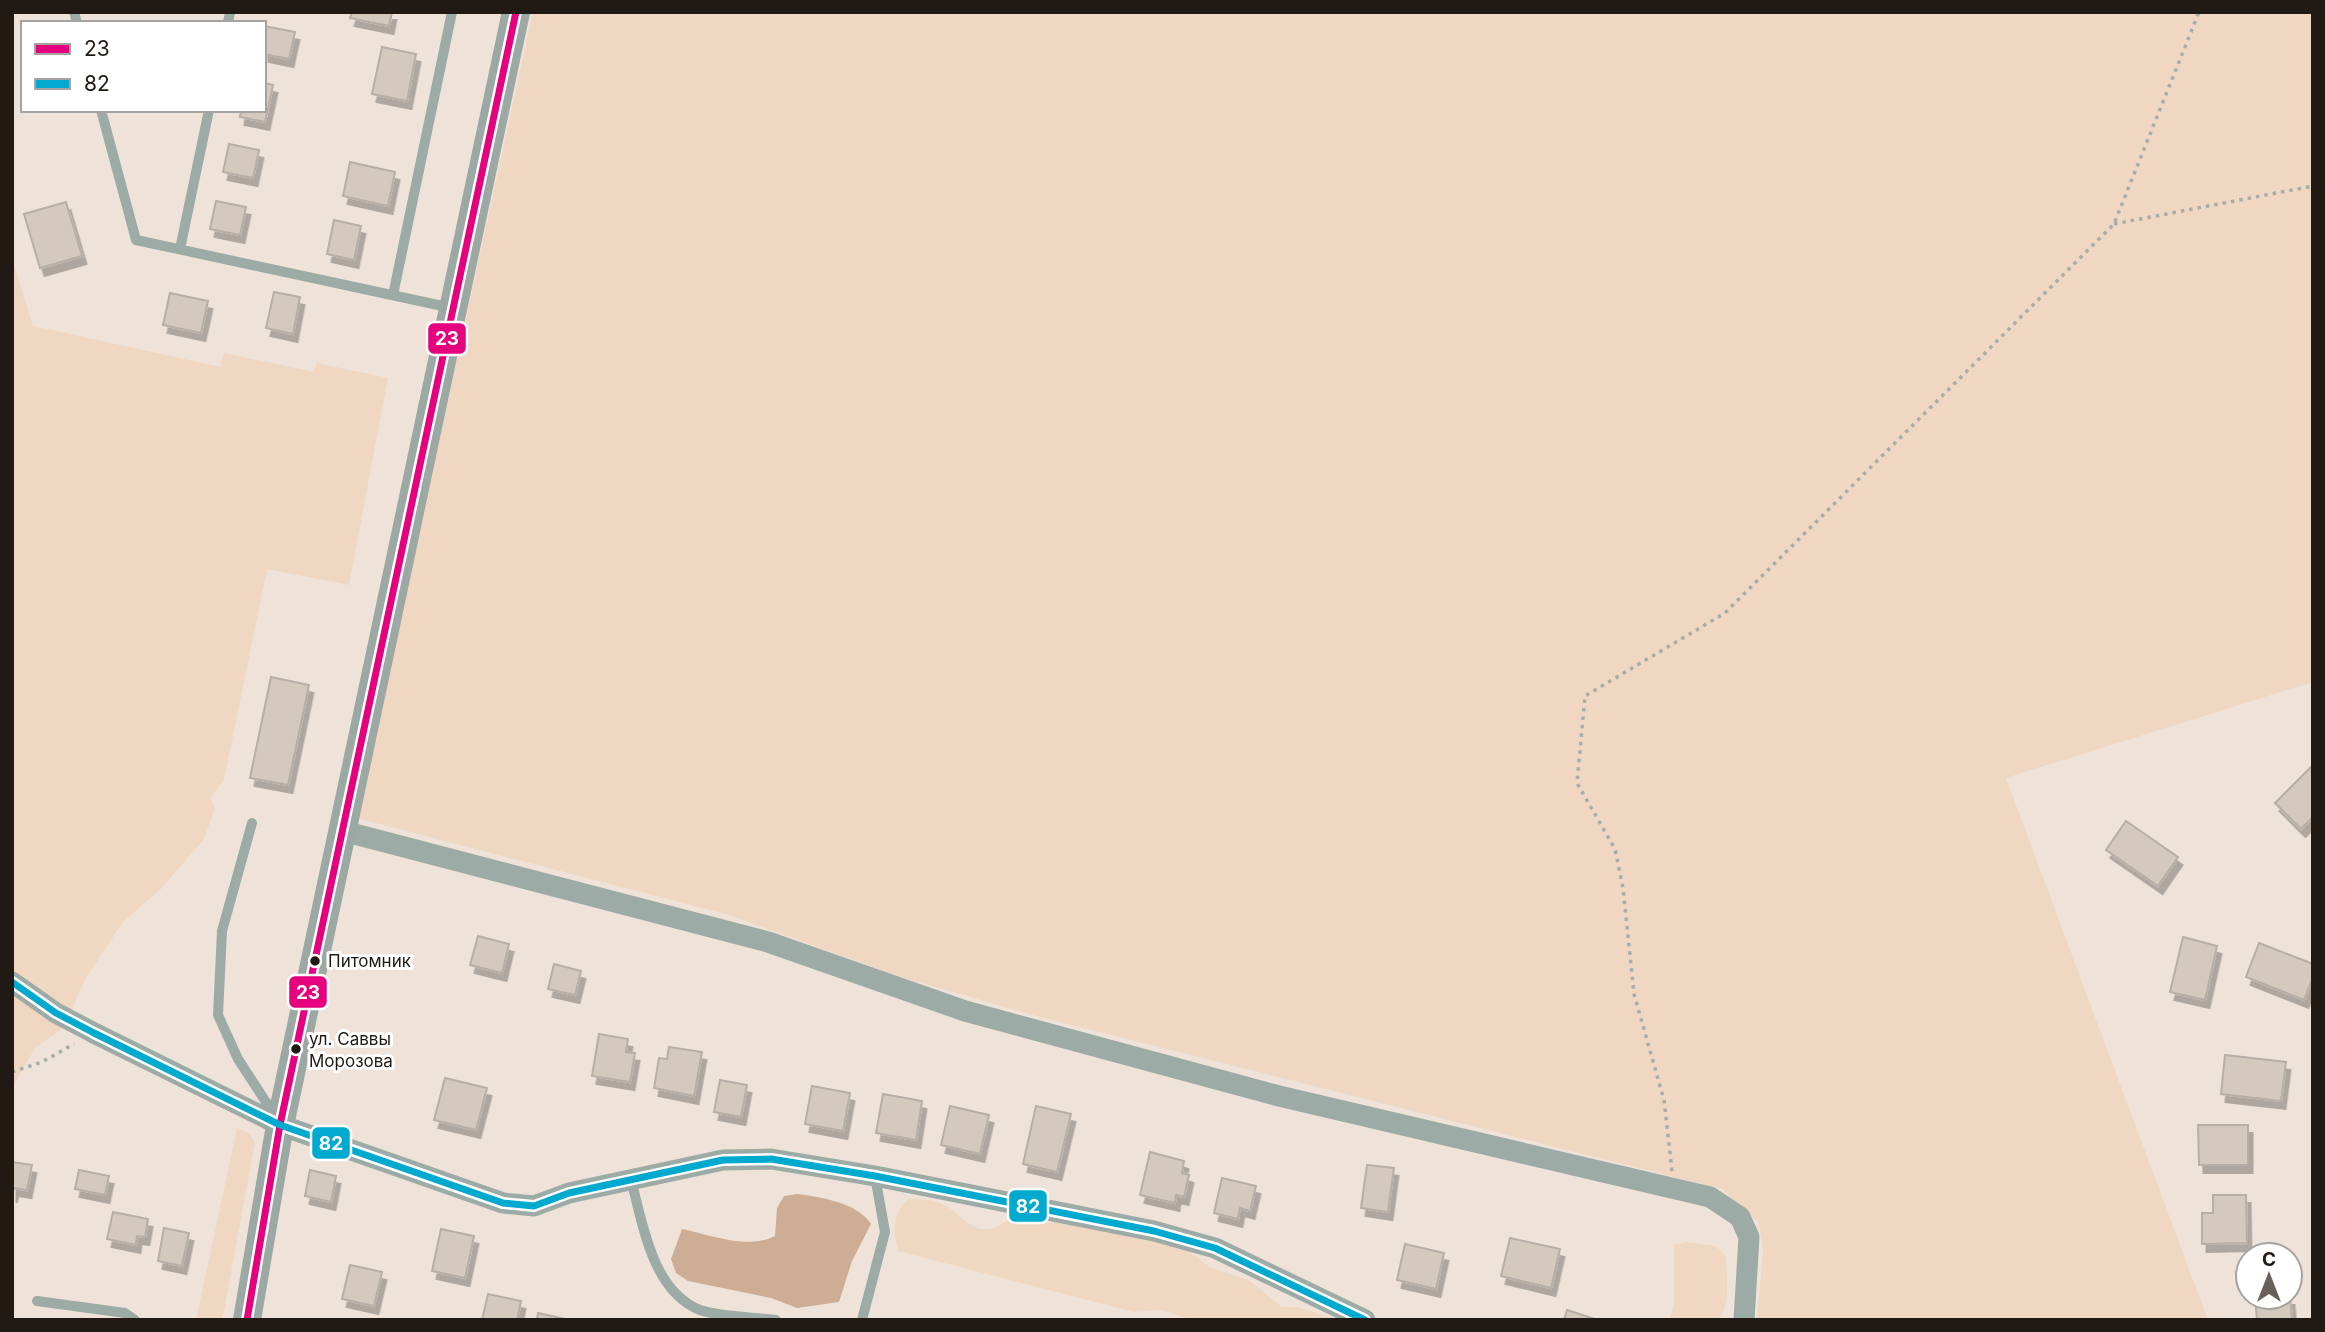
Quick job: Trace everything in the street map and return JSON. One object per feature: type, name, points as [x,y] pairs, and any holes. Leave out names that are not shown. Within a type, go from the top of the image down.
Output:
[{"type":"street","points":[[247,1320],[280,1125],[516,12]]},
{"type":"street","points":[[343,831],[768,942],[965,1011],[1279,1096],[1710,1197],[1740,1217],[1749,1237],[1744,1320]]},
{"type":"street","points":[[12,982],[56,1013],[280,1125],[503,1203],[534,1206],[569,1194],[723,1160],[771,1159],[875,1176],[1154,1231],[1215,1248],[1365,1320]]},
{"type":"lane","points":[[393,295],[452,12]]},
{"type":"lane","points":[[102,112],[136,240],[452,308]]},
{"type":"lane","points":[[180,249],[209,112]]},
{"type":"lane","points":[[252,823],[222,931],[218,1015],[238,1059],[280,1125]]},
{"type":"lane","points":[[862,1320],[885,1232],[875,1176]]},
{"type":"lane","points":[[631,1180],[649,1246],[669,1287],[700,1310],[776,1320]]},
{"type":"lane","points":[[37,1301],[125,1313],[135,1320]]},
{"type":"path","points":[[1673,1176],[1664,1100],[1634,994],[1623,888],[1615,849],[1577,783],[1585,696],[1725,612],[2114,224],[2199,12]]},
{"type":"path","points":[[2114,224],[2313,186]]},
{"type":"path","points":[[12,1072],[42,1062],[94,1033]]},
{"type":"shaded area","points":[[533,12],[2313,12],[2313,682],[2006,778],[2208,1320],[1757,1320],[1763,1252],[1759,1223],[1722,1189],[1036,1016],[901,977],[729,915],[357,818]]},
{"type":"shaded area","points":[[12,258],[33,326],[221,367],[224,353],[314,372],[317,363],[388,378],[349,585],[267,569],[224,780],[210,798],[215,808],[204,839],[161,889],[123,922],[86,978],[63,1028],[35,1048],[12,1088]]},
{"type":"shaded area","points":[[237,1128],[249,1133],[255,1142],[224,1311],[221,1320],[196,1320]]},
{"type":"shaded area","points":[[797,1194],[828,1199],[848,1206],[871,1224],[852,1261],[839,1302],[797,1308],[771,1298],[688,1281],[676,1273],[671,1259],[682,1229],[741,1242],[764,1240],[775,1236],[777,1208],[784,1196]]},
{"type":"shaded area","points":[[908,1199],[937,1202],[978,1228],[998,1226],[1011,1218],[1039,1224],[1067,1221],[1186,1249],[1210,1267],[1250,1281],[1282,1307],[1297,1307],[1339,1320],[1192,1320],[1162,1310],[1134,1312],[898,1251],[895,1236],[896,1216]]},
{"type":"shaded area","points":[[1687,1242],[1716,1246],[1726,1256],[1727,1298],[1718,1320],[1670,1320],[1674,1304],[1674,1245]]},
{"type":"building","points":[[352,12],[392,12],[389,26],[350,18]]},
{"type":"building","points":[[266,26],[295,32],[289,59],[266,54]]},
{"type":"building","points":[[382,47],[416,54],[407,101],[372,94]]},
{"type":"building","points":[[266,83],[273,85],[265,122],[240,117],[241,112],[266,112]]},
{"type":"building","points":[[229,144],[259,150],[253,178],[223,172]]},
{"type":"building","points":[[350,162],[395,172],[388,206],[343,196]]},
{"type":"building","points":[[216,201],[246,207],[240,235],[210,229]]},
{"type":"building","points":[[66,202],[82,256],[40,268],[24,214]]},
{"type":"building","points":[[334,220],[361,226],[354,260],[327,254]]},
{"type":"building","points":[[274,292],[300,297],[293,334],[266,328]]},
{"type":"building","points":[[170,293],[208,301],[201,333],[163,325]]},
{"type":"building","points":[[271,677],[309,685],[288,785],[250,778]]},
{"type":"building","points":[[2313,765],[2313,817],[2301,829],[2275,803]]},
{"type":"building","points":[[2126,821],[2178,857],[2158,886],[2106,850]]},
{"type":"building","points":[[478,936],[509,944],[502,973],[470,965]]},
{"type":"building","points":[[2183,937],[2217,946],[2205,1000],[2170,992]]},
{"type":"building","points":[[2259,943],[2313,964],[2313,977],[2304,1000],[2246,977]]},
{"type":"building","points":[[554,964],[581,971],[575,995],[548,989]]},
{"type":"building","points":[[599,1034],[628,1039],[626,1052],[635,1053],[630,1082],[592,1076]]},
{"type":"building","points":[[669,1047],[702,1052],[694,1096],[654,1088],[659,1058],[667,1059]]},
{"type":"building","points":[[2225,1055],[2286,1062],[2281,1101],[2221,1094]]},
{"type":"building","points":[[445,1078],[487,1088],[476,1130],[434,1120]]},
{"type":"building","points":[[720,1080],[747,1085],[741,1117],[714,1112]]},
{"type":"building","points":[[812,1086],[850,1093],[843,1131],[805,1124]]},
{"type":"building","points":[[883,1094],[922,1101],[916,1140],[876,1133]]},
{"type":"building","points":[[950,1106],[989,1115],[980,1154],[941,1145]]},
{"type":"building","points":[[1036,1106],[1071,1114],[1057,1172],[1023,1164]]},
{"type":"building","points":[[2198,1125],[2248,1125],[2248,1165],[2199,1165]]},
{"type":"building","points":[[1150,1152],[1184,1161],[1182,1173],[1189,1175],[1184,1197],[1176,1195],[1175,1203],[1140,1195]]},
{"type":"building","points":[[12,1162],[32,1165],[27,1190],[14,1188],[12,1195]]},
{"type":"building","points":[[1367,1165],[1394,1168],[1388,1212],[1361,1208]]},
{"type":"building","points":[[79,1170],[109,1176],[105,1195],[75,1189]]},
{"type":"building","points":[[310,1170],[336,1176],[331,1202],[305,1196]]},
{"type":"building","points":[[1222,1178],[1256,1186],[1250,1211],[1240,1208],[1238,1219],[1214,1213]]},
{"type":"building","points":[[2213,1195],[2246,1195],[2247,1241],[2202,1244],[2202,1213],[2213,1213]]},
{"type":"building","points":[[113,1212],[148,1219],[145,1237],[137,1236],[136,1245],[107,1239]]},
{"type":"building","points":[[164,1228],[189,1233],[182,1266],[158,1261]]},
{"type":"building","points":[[441,1229],[474,1236],[465,1278],[432,1271]]},
{"type":"building","points":[[1510,1238],[1560,1249],[1551,1288],[1501,1276]]},
{"type":"building","points":[[1405,1244],[1444,1253],[1436,1289],[1397,1280]]},
{"type":"building","points":[[350,1265],[382,1272],[374,1306],[342,1299]]},
{"type":"building","points":[[488,1294],[521,1301],[517,1320],[482,1320]]},
{"type":"building","points":[[1567,1310],[1598,1320],[1564,1320]]},
{"type":"building","points":[[2256,1311],[2291,1311],[2292,1320],[2257,1320]]},
{"type":"building","points":[[538,1313],[570,1320],[537,1320]]},
{"type":"transit line","name":"23","points":[[247,1320],[280,1125],[516,12]]},
{"type":"transit line","name":"82","points":[[12,982],[56,1013],[280,1125],[503,1203],[534,1206],[569,1193],[723,1160],[771,1159],[875,1176],[1154,1231],[1215,1248],[1365,1320]]},
{"type":"place","name":"Питомник","points":[[315,961]]},
{"type":"place","name":"ул. Саввы Морозова","points":[[296,1049]]}]
